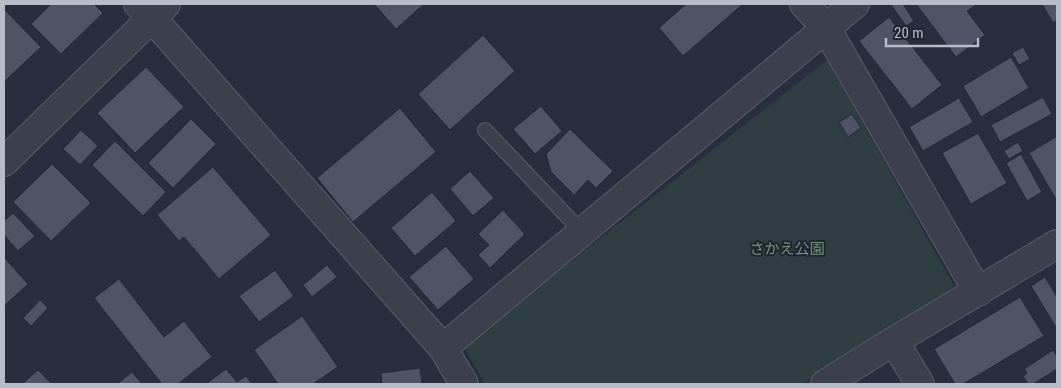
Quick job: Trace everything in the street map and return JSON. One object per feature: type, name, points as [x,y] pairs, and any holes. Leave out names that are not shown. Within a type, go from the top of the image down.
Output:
[{"type":"street","points":[[804,4],[826,28],[978,292]]},
{"type":"street","points":[[443,348],[855,4]]},
{"type":"street","points":[[4,162],[152,8],[443,348],[464,384]]},
{"type":"street","points":[[825,384],[1057,244]]},
{"type":"street","points":[[894,342],[920,384]]},
{"type":"lane","points":[[485,130],[582,232]]},
{"type":"green space","name":"さかえ公園","points":[[827,60],[956,289],[802,384],[485,384],[463,346]]},
{"type":"building","points":[[51,4],[94,4],[103,13],[61,54],[31,24]]},
{"type":"building","points":[[374,4],[424,4],[396,29]]},
{"type":"building","points":[[686,4],[743,4],[683,56],[659,28]]},
{"type":"building","points":[[892,4],[903,4],[914,21],[906,26]]},
{"type":"building","points":[[916,4],[977,4],[967,11],[985,35],[956,57]]},
{"type":"building","points":[[1042,4],[1057,4],[1057,20],[1053,23]]},
{"type":"building","points":[[4,9],[41,47],[5,81],[4,80]]},
{"type":"building","points":[[889,17],[942,85],[912,109],[859,41]]},
{"type":"building","points":[[483,35],[515,71],[450,130],[418,94]]},
{"type":"building","points":[[1023,47],[1030,59],[1019,65],[1012,53]]},
{"type":"building","points":[[1011,57],[1029,88],[981,117],[963,86]]},
{"type":"building","points":[[146,67],[184,107],[135,153],[97,113]]},
{"type":"building","points":[[1043,97],[1052,114],[1000,142],[991,125]]},
{"type":"building","points":[[959,98],[973,122],[923,151],[909,127]]},
{"type":"building","points":[[541,106],[562,131],[535,154],[513,129]]},
{"type":"building","points":[[400,108],[436,152],[353,222],[317,178]]},
{"type":"building","points":[[852,114],[861,128],[848,137],[839,122]]},
{"type":"building","points":[[191,119],[216,144],[173,188],[148,163]]},
{"type":"building","points":[[570,129],[613,171],[596,188],[588,180],[574,195],[551,172],[546,154]]},
{"type":"building","points":[[81,130],[98,146],[80,165],[63,149]]},
{"type":"building","points":[[978,133],[1007,183],[971,204],[942,153]]},
{"type":"building","points":[[1057,136],[1057,201],[1029,153]]},
{"type":"building","points":[[115,141],[166,192],[143,216],[92,165]]},
{"type":"building","points":[[1018,142],[1023,151],[1009,159],[1004,151]]},
{"type":"building","points":[[1021,154],[1042,192],[1027,201],[1006,163]]},
{"type":"building","points":[[52,164],[91,203],[51,241],[13,202]]},
{"type":"building","points":[[213,167],[271,235],[219,279],[184,237],[179,241],[157,215]]},
{"type":"building","points":[[470,171],[494,198],[473,216],[450,189]]},
{"type":"building","points":[[432,192],[456,221],[415,256],[391,228]]},
{"type":"building","points":[[503,210],[525,234],[490,268],[478,255],[489,245],[478,234]]},
{"type":"building","points":[[13,213],[35,236],[18,251],[4,235],[4,221]]},
{"type":"building","points":[[446,246],[474,279],[438,310],[409,277]]},
{"type":"building","points":[[4,257],[28,284],[4,306]]},
{"type":"building","points":[[327,265],[337,277],[312,297],[303,285]]},
{"type":"building","points":[[275,270],[294,296],[259,322],[239,296]]},
{"type":"building","points":[[1045,277],[1057,297],[1057,329],[1031,286]]},
{"type":"building","points":[[119,279],[164,337],[184,321],[212,357],[178,384],[162,384],[94,298]]},
{"type":"building","points":[[1020,297],[1044,336],[963,384],[955,384],[934,349]]},
{"type":"building","points":[[40,300],[48,308],[31,326],[23,318]]},
{"type":"building","points":[[302,316],[338,367],[313,384],[278,384],[254,350]]},
{"type":"building","points":[[1053,350],[1057,356],[1057,369],[1033,384],[1028,384],[1023,376],[1027,373],[1024,369]]},
{"type":"building","points":[[420,368],[422,384],[382,384],[381,373]]},
{"type":"building","points":[[226,369],[237,382],[246,376],[252,384],[206,384]]},
{"type":"building","points":[[38,370],[52,384],[22,384]]},
{"type":"building","points":[[132,372],[142,384],[117,384]]}]
